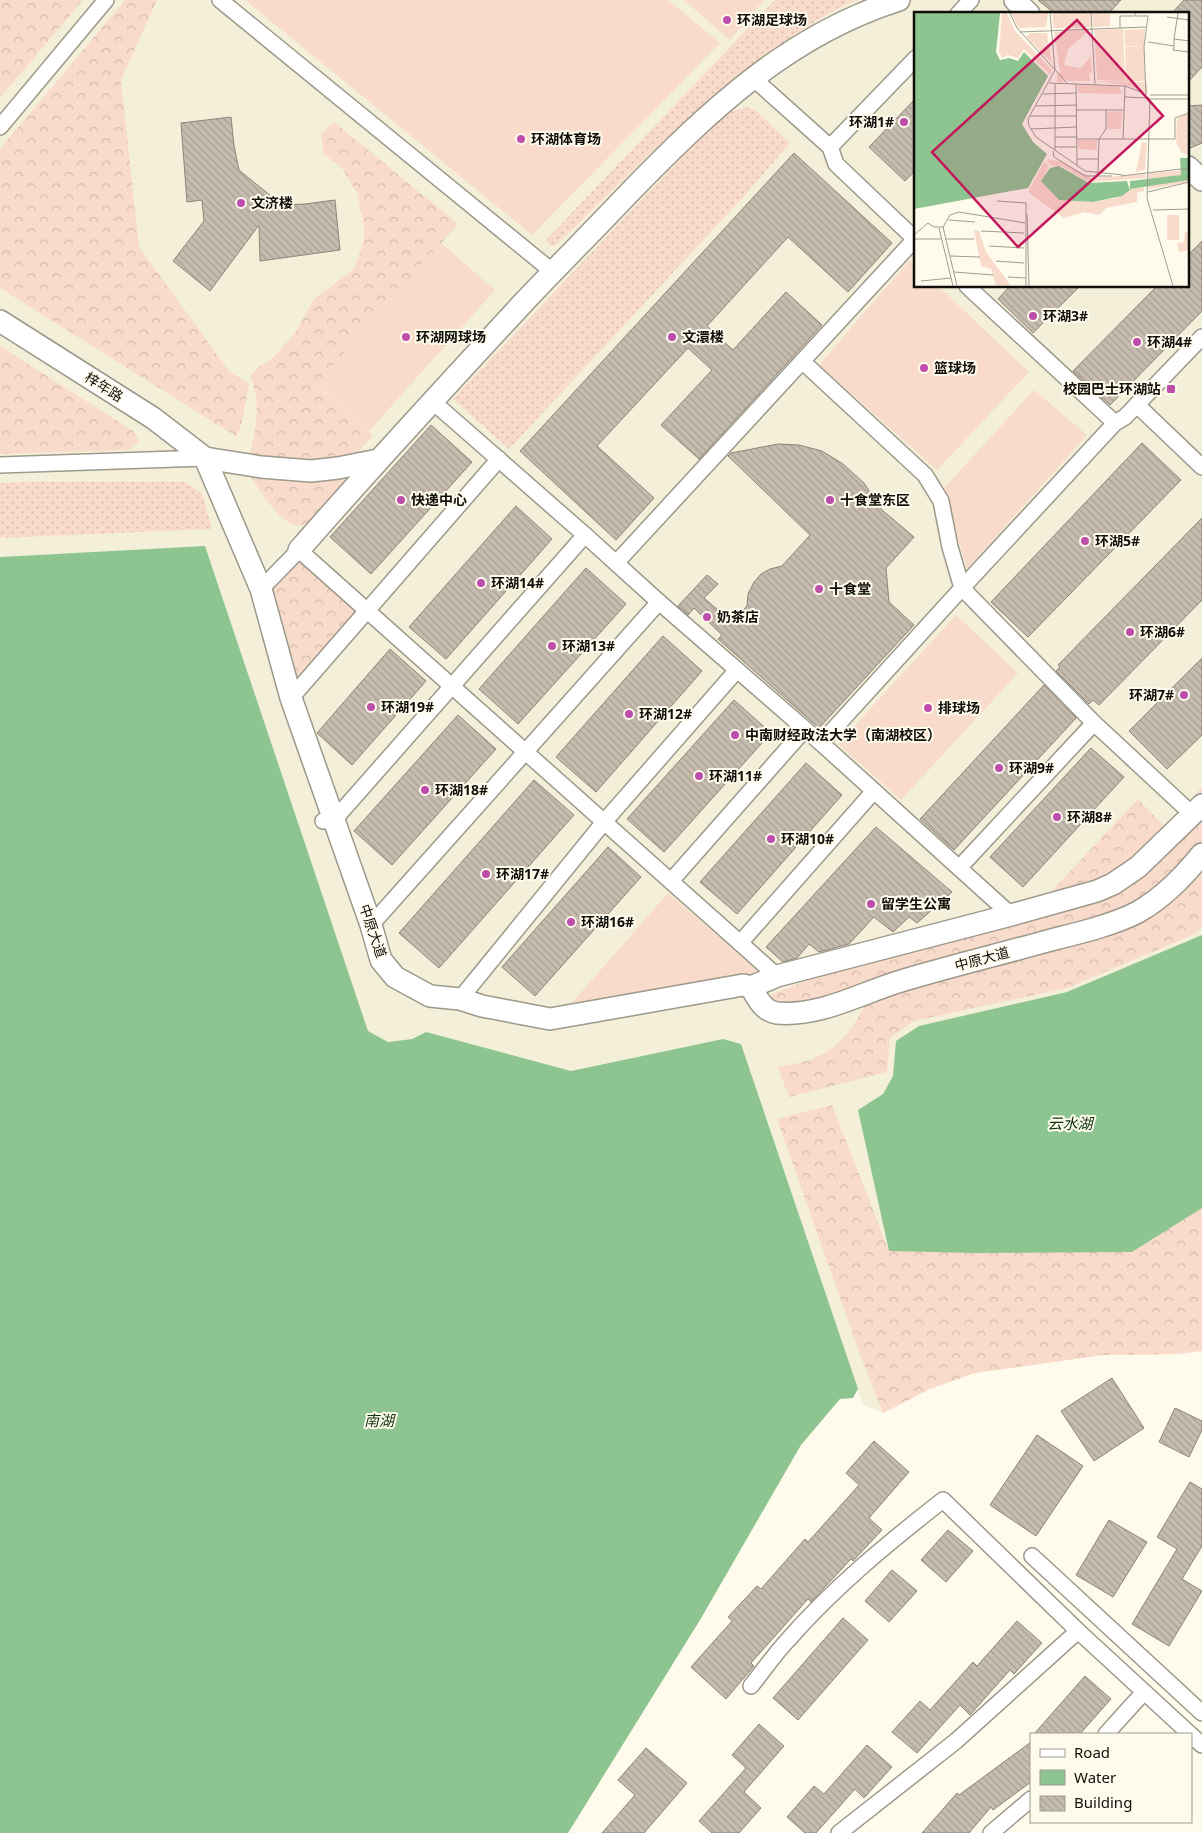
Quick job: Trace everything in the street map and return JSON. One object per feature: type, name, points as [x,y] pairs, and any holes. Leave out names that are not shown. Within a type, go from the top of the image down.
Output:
[{"type":"main road","points":[[298,550],[432,401],[675,146],[753,78],[792,49],[827,30],[900,0]]},
{"type":"main road","points":[[1015,0],[1027,12]]},
{"type":"main road","points":[[1190,169],[1202,180]]},
{"type":"main road","name":"梓年路","points":[[0,321],[153,418],[205,458]]},
{"type":"main road","points":[[205,458],[261,467],[311,471],[378,460]]},
{"type":"main road","name":"中原大道","points":[[205,458],[261,589],[328,821],[371,925],[381,960],[395,977],[430,996],[460,999],[482,1006],[550,1019],[743,985],[752,987],[777,976],[1097,891],[1113,884],[1138,867],[1198,810]]},
{"type":"main road","name":"中原大道","points":[[752,987],[765,1008],[775,1013],[805,1012],[838,1004],[900,982],[1068,936],[1123,918],[1146,907],[1176,884],[1202,854]]},
{"type":"street","points":[[0,127],[106,0]]},
{"type":"street","points":[[220,0],[553,272]]},
{"type":"street","points":[[960,12],[971,0]]},
{"type":"street","points":[[830,147],[914,60]]},
{"type":"street","points":[[753,78],[830,147],[836,164],[914,238]]},
{"type":"street","points":[[616,563],[914,240]]},
{"type":"street","points":[[968,288],[1115,423]]},
{"type":"street","points":[[821,743],[1115,423],[1125,417],[1202,337]]},
{"type":"street","points":[[803,362],[925,474],[941,501],[950,547],[962,588],[1094,723],[1198,810]]},
{"type":"street","points":[[432,401],[821,743],[1011,915]]},
{"type":"street","points":[[1137,404],[1202,467]]},
{"type":"street","points":[[0,464],[205,458]]},
{"type":"street","points":[[291,698],[499,460]]},
{"type":"street","points":[[328,821],[452,687],[585,535]]},
{"type":"street","points":[[261,589],[298,550],[777,976]]},
{"type":"street","points":[[371,925],[659,602]]},
{"type":"street","points":[[460,999],[604,822],[737,670]]},
{"type":"street","points":[[959,868],[1094,723]]},
{"type":"street","points":[[671,881],[805,729]]},
{"type":"street","points":[[740,943],[874,791]]},
{"type":"street","points":[[751,1686],[786,1641],[831,1596],[892,1540],[944,1500],[1078,1631],[1188,1733]]},
{"type":"street","points":[[1032,1556],[1202,1713]]},
{"type":"street","points":[[839,1833],[956,1741],[1078,1631]]},
{"type":"street","points":[[1107,1733],[1144,1692]]},
{"type":"street","points":[[1192,1737],[1202,1745]]},
{"type":"street","points":[[991,1833],[1030,1800]]},
{"type":"shaded area","name":"中南财经政法大学（南湖校区）","points":[[0,0],[1202,0],[1202,1351],[1177,1354],[1104,1355],[975,1373],[930,1389],[883,1413],[863,1405],[741,1044],[723,1039],[571,1071],[426,1032],[412,1039],[388,1042],[368,1031],[205,546],[0,557]]},
{"type":"green space","points":[[0,0],[83,0],[0,98]]},
{"type":"green space","points":[[125,0],[157,0],[121,80],[139,247],[229,371],[249,384],[243,418],[237,437],[0,288],[0,149]]},
{"type":"green space","name":"环湖体育场","points":[[245,0],[668,0],[720,43],[532,235]]},
{"type":"green space","name":"环湖足球场","points":[[684,0],[764,0],[730,40]]},
{"type":"green space","points":[[775,0],[857,0],[811,24],[740,75],[658,146],[554,247],[545,241]]},
{"type":"green space","points":[[746,107],[755,110],[790,143],[746,194],[509,449],[453,399],[719,118]]},
{"type":"green space","points":[[334,122],[458,224],[316,385],[373,435],[347,465],[272,467],[250,453],[255,433],[257,405],[250,376],[260,366],[273,358],[296,332],[314,299],[353,270],[364,239],[364,227],[357,193],[342,168],[323,153],[321,134]]},
{"type":"green space","name":"环湖网球场","points":[[441,243],[495,290],[369,431],[316,384]]},
{"type":"green space","name":"篮球场","points":[[910,260],[914,264],[914,288],[940,288],[1029,372],[937,470],[819,365]]},
{"type":"green space","points":[[0,346],[133,431],[139,441],[129,450],[0,454]]},
{"type":"green space","points":[[1034,390],[1087,435],[967,569],[943,489]]},
{"type":"green space","points":[[246,470],[353,473],[307,523],[296,525],[282,517],[275,510]]},
{"type":"green space","points":[[185,482],[202,493],[212,529],[0,538],[0,483]]},
{"type":"green space","points":[[300,555],[362,612],[300,683],[272,586]]},
{"type":"green space","name":"排球场","points":[[956,615],[1018,673],[901,800],[838,744]]},
{"type":"green space","points":[[1202,787],[1202,848],[1160,891],[1111,917],[786,1007],[767,996],[859,961],[1046,897],[1138,799],[1165,827]]},
{"type":"green space","points":[[1202,861],[1202,927],[1197,933],[1067,988],[914,1021],[890,1038],[887,1072],[789,1097],[778,1067],[812,1059],[835,1046],[849,1031],[870,996],[1122,924]]},
{"type":"green space","points":[[668,893],[763,975],[563,1013]]},
{"type":"green space","points":[[832,1105],[889,1251],[1132,1252],[1202,1208],[1202,1351],[1177,1354],[1104,1355],[975,1373],[930,1389],[883,1413],[859,1352],[777,1119]]},
{"type":"water","name":"南湖","points":[[205,546],[368,1031],[388,1042],[412,1039],[426,1032],[571,1071],[723,1039],[741,1044],[858,1389],[853,1398],[840,1399],[801,1445],[700,1620],[568,1833],[0,1833],[0,557]]},
{"type":"water","name":"云水湖","points":[[1202,935],[1202,1208],[1132,1252],[975,1253],[889,1251],[858,1110],[883,1094],[893,1076],[896,1041],[919,1026],[1067,992]]},
{"type":"building","points":[[1038,0],[1121,0],[1110,12],[1053,12]]},
{"type":"building","points":[[1184,0],[1202,0],[1202,67],[1190,80],[1190,12],[1173,12]]},
{"type":"building","name":"环湖1#","points":[[914,100],[914,172],[905,181],[869,147]]},
{"type":"building","points":[[1202,105],[1202,143],[1190,148],[1190,106]]},
{"type":"building","name":"文济楼","points":[[231,117],[239,170],[282,205],[335,200],[340,250],[260,261],[259,225],[210,291],[173,261],[204,221],[202,200],[187,202],[181,123]]},
{"type":"building","name":"文澴楼","points":[[794,153],[892,243],[848,292],[788,237],[707,326],[733,350],[786,292],[822,325],[699,459],[661,425],[712,370],[688,348],[597,446],[654,498],[616,540],[520,451]]},
{"type":"building","name":"环湖4#","points":[[1202,241],[1202,311],[1110,405],[1073,371],[1155,288],[1190,288],[1190,253]]},
{"type":"building","name":"环湖3#","points":[[1008,288],[1078,288],[1033,333],[998,299]]},
{"type":"building","name":"快递中心","points":[[431,425],[472,462],[371,574],[330,537]]},
{"type":"building","name":"环湖5#","points":[[1142,443],[1181,480],[1028,637],[991,602]]},
{"type":"building","name":"十食堂","points":[[778,444],[799,445],[822,451],[843,464],[864,483],[881,509],[914,537],[886,568],[889,602],[914,625],[819,728],[718,639],[722,635],[694,608],[688,615],[678,606],[707,575],[718,584],[704,598],[732,622],[747,606],[748,594],[754,582],[761,574],[782,566],[810,535],[728,456],[731,453]]},
{"type":"building","name":"环湖14#","points":[[516,506],[552,539],[446,659],[409,627]]},
{"type":"building","name":"环湖6#","points":[[1202,518],[1202,600],[1099,705],[1093,700],[1089,704],[1056,671],[1060,667],[1058,665]]},
{"type":"building","name":"环湖13#","points":[[586,568],[626,604],[518,724],[479,689]]},
{"type":"building","name":"环湖12#","points":[[663,636],[702,671],[596,792],[556,757]]},
{"type":"building","name":"环湖19#","points":[[390,649],[426,681],[352,765],[317,733]]},
{"type":"building","name":"环湖7#","points":[[1202,658],[1202,735],[1167,769],[1129,731]]},
{"type":"building","name":"环湖9#","points":[[1044,685],[1076,718],[954,850],[920,819]]},
{"type":"building","name":"环湖11#","points":[[734,700],[771,733],[664,852],[627,819]]},
{"type":"building","name":"环湖18#","points":[[458,715],[496,749],[392,865],[354,831]]},
{"type":"building","name":"环湖8#","points":[[1091,748],[1124,777],[1023,887],[990,857]]},
{"type":"building","name":"环湖10#","points":[[806,763],[842,795],[737,914],[700,882]]},
{"type":"building","name":"环湖17#","points":[[534,780],[574,815],[439,968],[399,933]]},
{"type":"building","name":"留学生公寓","points":[[876,827],[952,892],[917,923],[909,917],[893,932],[874,917],[849,944],[819,952],[809,944],[797,958],[783,962],[766,947]]},
{"type":"building","name":"环湖16#","points":[[608,847],[641,877],[535,996],[502,967]]},
{"type":"building","points":[[1112,1378],[1144,1428],[1094,1461],[1061,1411]]},
{"type":"building","points":[[1175,1408],[1202,1421],[1202,1430],[1189,1457],[1159,1442]]},
{"type":"building","points":[[1037,1435],[1083,1466],[1036,1536],[990,1505]]},
{"type":"building","points":[[874,1441],[909,1472],[869,1518],[882,1530],[853,1561],[851,1559],[811,1602],[808,1599],[751,1663],[754,1666],[726,1699],[691,1667],[732,1621],[728,1617],[757,1586],[761,1589],[805,1539],[808,1542],[859,1485],[846,1473]]},
{"type":"building","points":[[1190,1482],[1202,1489],[1202,1546],[1182,1579],[1202,1591],[1169,1646],[1132,1624],[1177,1549],[1157,1537]]},
{"type":"building","points":[[1109,1520],[1147,1542],[1113,1597],[1076,1575]]},
{"type":"building","points":[[948,1530],[973,1551],[946,1582],[921,1560]]},
{"type":"building","points":[[892,1570],[917,1591],[889,1622],[865,1601]]},
{"type":"building","points":[[843,1618],[868,1640],[798,1720],[773,1698]]},
{"type":"building","points":[[1017,1621],[1042,1643],[1014,1674],[1010,1670],[970,1715],[960,1705],[917,1753],[892,1732],[920,1701],[930,1710],[973,1662],[977,1666]]},
{"type":"building","points":[[1085,1676],[1111,1699],[1081,1733],[1035,1733]]},
{"type":"building","points":[[759,1724],[784,1746],[744,1792],[761,1808],[739,1833],[712,1833],[699,1821],[746,1768],[732,1755]]},
{"type":"building","points":[[1030,1743],[1030,1783],[993,1810],[991,1807],[969,1833],[922,1833],[957,1793],[959,1795]]},
{"type":"building","points":[[867,1745],[892,1767],[864,1798],[855,1789],[816,1833],[805,1833],[787,1817],[814,1786],[824,1794]]},
{"type":"building","points":[[646,1748],[687,1783],[644,1833],[602,1833],[635,1795],[618,1780]]},
{"type":"place","name":"环湖足球场","points":[[727,20]]},
{"type":"place","name":"环湖1#","points":[[904,122]]},
{"type":"place","name":"环湖体育场","points":[[521,139]]},
{"type":"place","name":"文济楼","points":[[241,203]]},
{"type":"place","name":"环湖3#","points":[[1033,316]]},
{"type":"place","name":"环湖网球场","points":[[406,337]]},
{"type":"place","name":"文澴楼","points":[[672,337]]},
{"type":"place","name":"环湖4#","points":[[1137,342]]},
{"type":"place","name":"篮球场","points":[[924,368]]},
{"type":"place","name":"校园巴士环湖站","points":[[1171,389]]},
{"type":"place","name":"快递中心","points":[[401,500]]},
{"type":"place","name":"十食堂东区","points":[[830,500]]},
{"type":"place","name":"环湖5#","points":[[1085,541]]},
{"type":"place","name":"环湖14#","points":[[481,583]]},
{"type":"place","name":"十食堂","points":[[819,589]]},
{"type":"place","name":"奶茶店","points":[[707,617]]},
{"type":"place","name":"环湖6#","points":[[1130,632]]},
{"type":"place","name":"环湖13#","points":[[552,646]]},
{"type":"place","name":"环湖7#","points":[[1184,695]]},
{"type":"place","name":"环湖19#","points":[[371,707]]},
{"type":"place","name":"排球场","points":[[928,708]]},
{"type":"place","name":"环湖12#","points":[[629,714]]},
{"type":"place","name":"中南财经政法大学（南湖校区）","points":[[735,735]]},
{"type":"place","name":"环湖9#","points":[[999,768]]},
{"type":"place","name":"环湖11#","points":[[699,776]]},
{"type":"place","name":"环湖18#","points":[[425,790]]},
{"type":"place","name":"环湖8#","points":[[1057,817]]},
{"type":"place","name":"环湖10#","points":[[771,839]]},
{"type":"place","name":"环湖17#","points":[[486,874]]},
{"type":"place","name":"留学生公寓","points":[[871,904]]},
{"type":"place","name":"环湖16#","points":[[571,922]]}]
